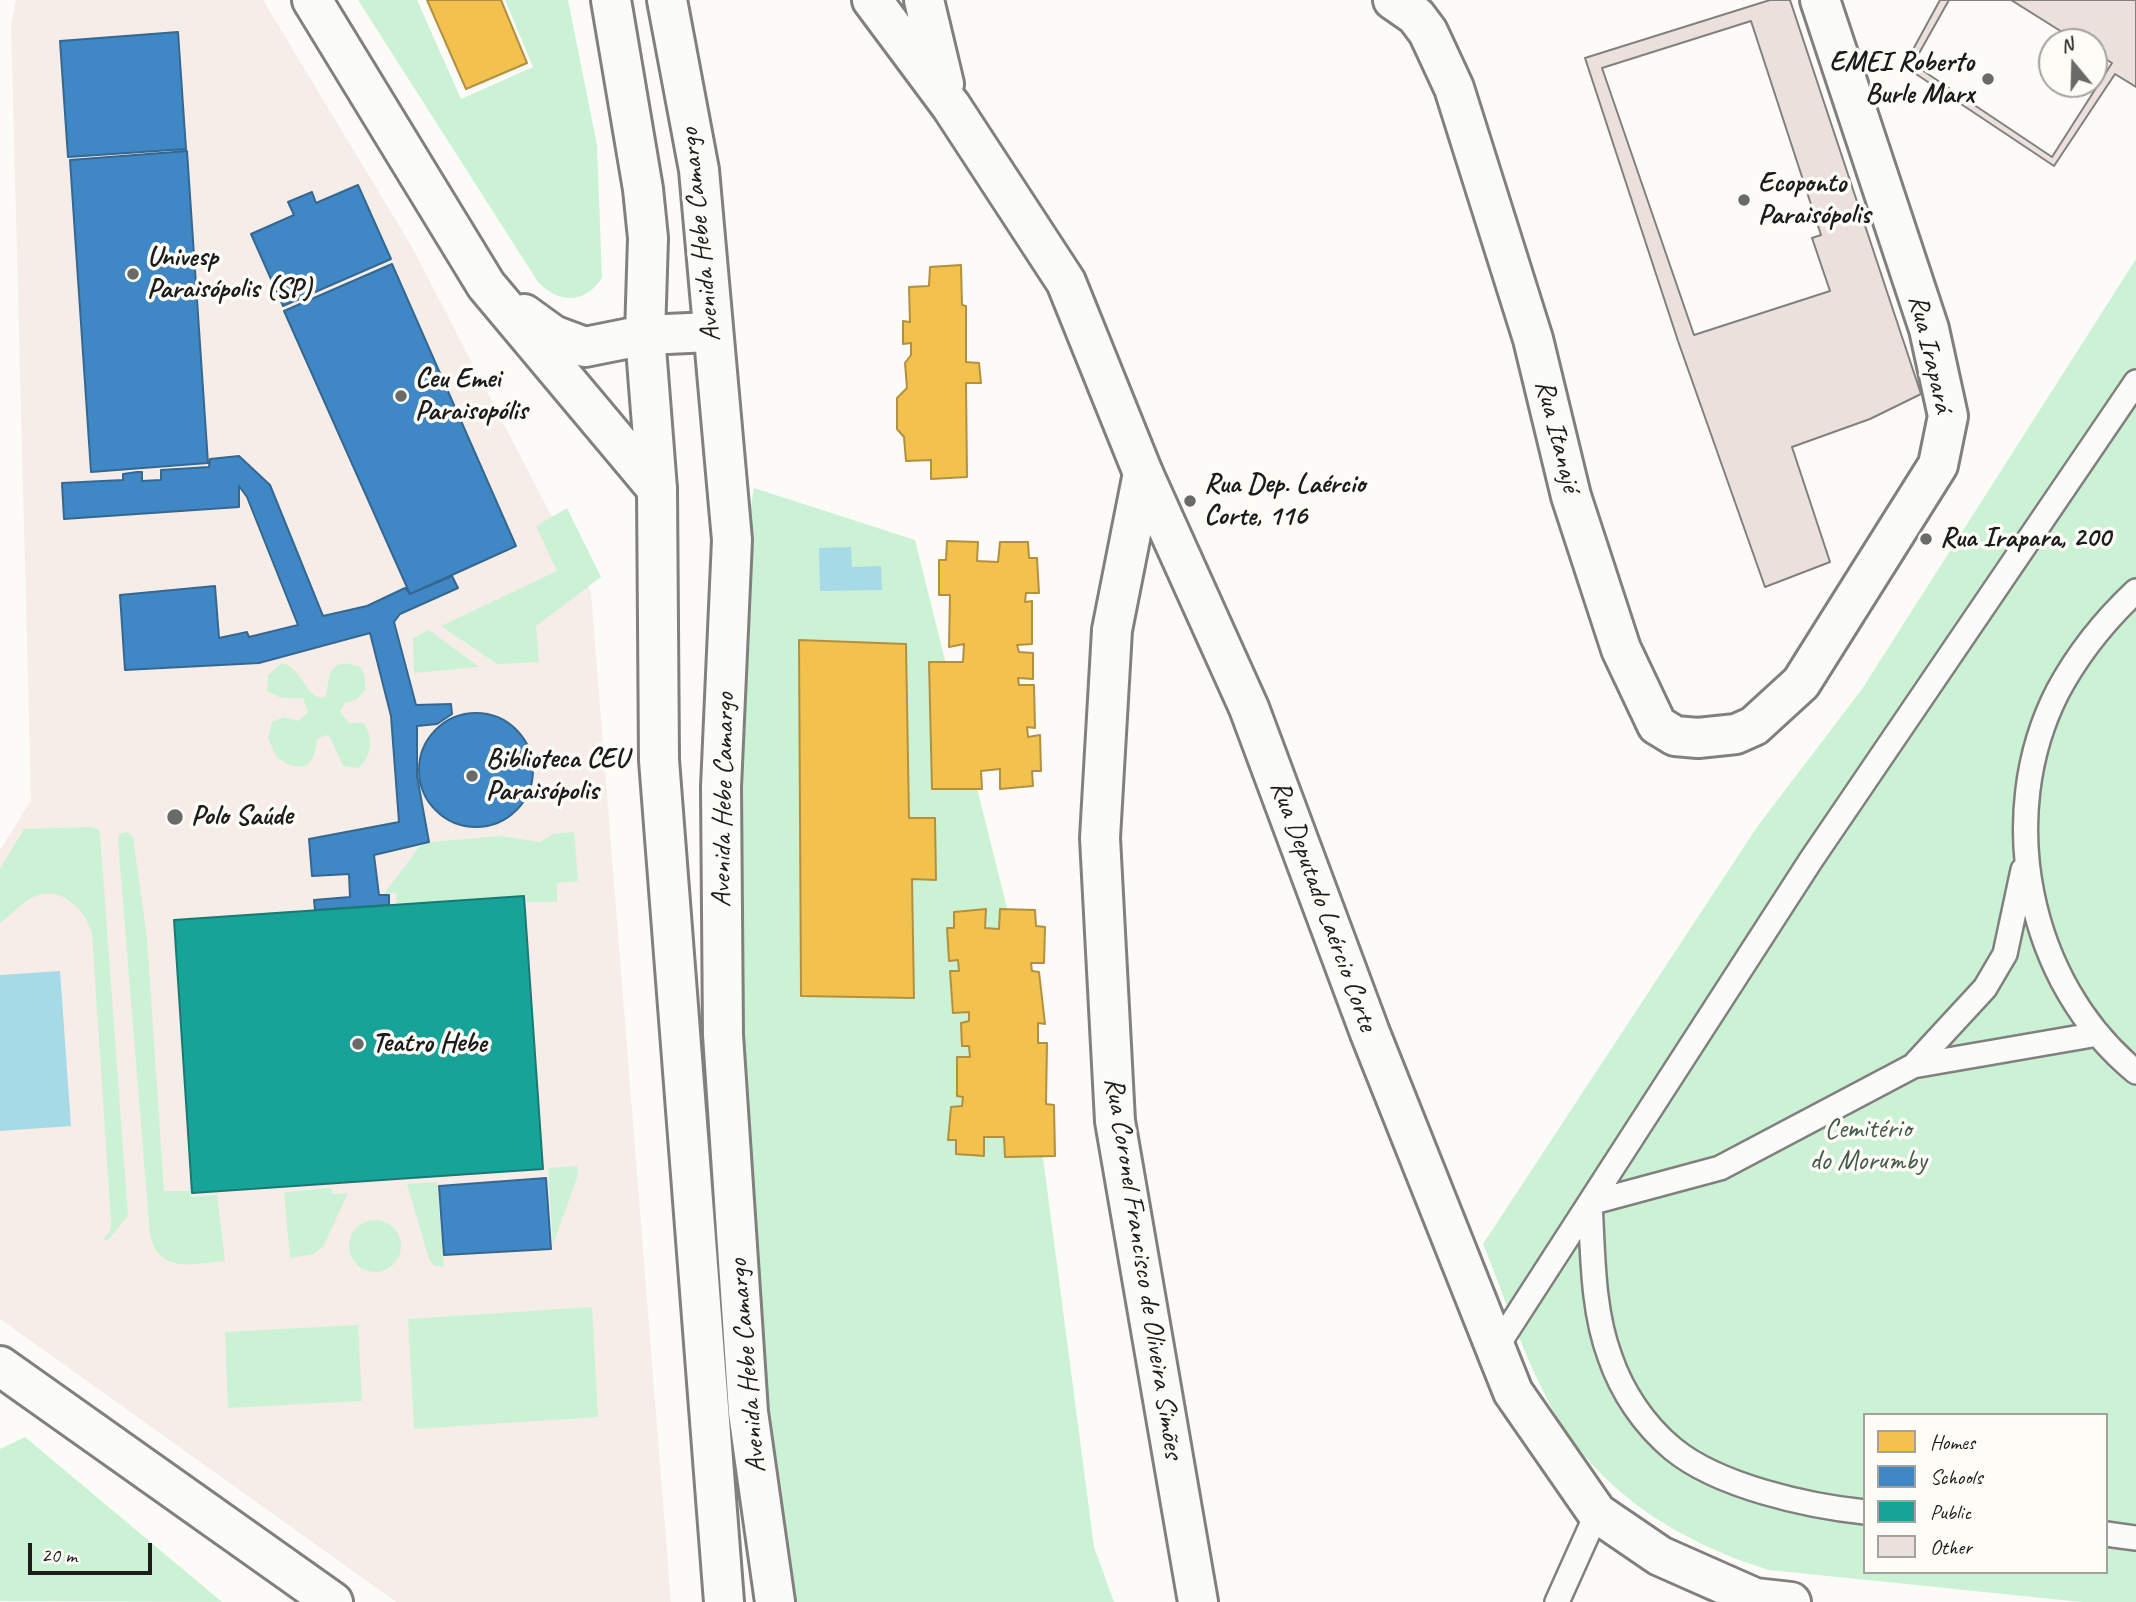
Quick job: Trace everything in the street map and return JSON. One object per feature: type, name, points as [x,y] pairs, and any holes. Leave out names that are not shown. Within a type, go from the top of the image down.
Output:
[{"type":"street","points":[[312,0],[486,285],[657,489]]},
{"type":"street","name":"Avenida Hebe Camargo","points":[[611,0],[643,189],[648,238],[645,335],[657,489],[659,760],[724,1602]]},
{"type":"street","name":"Avenida Hebe Camargo","points":[[667,0],[699,170],[709,261],[711,332],[732,540],[722,787],[723,1035],[748,1412],[775,1602]]},
{"type":"street","name":"Rua Deputado Laércio Corte","points":[[872,0],[951,106],[1066,282],[1143,472],[1249,708],[1370,1033],[1513,1392],[1597,1513],[1660,1556],[1755,1598],[1791,1602]]},
{"type":"street","name":"Rua Deputado Laércio Corte","points":[[925,0],[951,106]]},
{"type":"street","name":"Rua Itanajé","points":[[1393,0],[1416,16],[1427,32],[1454,88],[1533,339],[1571,496],[1621,649],[1657,725],[1675,736],[1736,734],[1762,720],[1801,683]]},
{"type":"street","name":"Rua Irapará","points":[[1801,683],[1938,465],[1948,416],[1928,329],[1820,0]]},
{"type":"street","points":[[486,285],[553,335],[585,347],[645,335],[711,332]]},
{"type":"street","name":"Rua Coronel Francisco de Oliveira Simões","points":[[1143,472],[1112,630],[1100,838],[1115,1121],[1198,1602]]},
{"type":"street","points":[[0,1366],[333,1602]]},
{"type":"lane","points":[[1496,1348],[1811,860],[2136,382]]},
{"type":"lane","points":[[1913,1066],[1985,988],[2005,954],[2026,858],[2028,789],[2044,723],[2057,693],[2093,635],[2136,591]]},
{"type":"lane","points":[[2026,858],[2035,908],[2057,969],[2098,1034],[2136,1072]]},
{"type":"lane","points":[[1590,1203],[1720,1168],[1913,1066],[2098,1034]]},
{"type":"lane","points":[[1590,1203],[1594,1271],[1603,1333],[1609,1357],[1630,1401],[1673,1449],[1704,1467],[1762,1492],[1863,1512]]},
{"type":"lane","points":[[1557,1602],[1597,1513]]},
{"type":"lane","points":[[2108,1534],[2136,1538]]},
{"type":"shaded area","points":[[16,0],[263,0],[412,247],[591,592],[671,1602],[396,1602],[0,1319],[0,850],[31,800],[11,25]]},
{"type":"green space","points":[[358,0],[417,0],[461,99],[533,67],[505,0],[568,0],[597,145],[602,278],[588,293],[572,298],[563,297],[538,282]]},
{"type":"green space","name":"Cemitério do Morumby","points":[[2136,259],[2136,1602],[2082,1602],[1769,1570],[1734,1558],[1668,1526],[1638,1506],[1610,1482],[1585,1456],[1544,1393],[1483,1244],[1757,827],[1862,689]]},
{"type":"green space","points":[[754,488],[915,540],[1014,936],[1094,1547],[1114,1602],[782,1602],[744,1044],[716,716]]},
{"type":"green space","points":[[567,508],[601,577],[536,626],[539,662],[497,664],[441,626],[557,571],[536,526]]},
{"type":"green space","points":[[429,630],[479,667],[414,673],[413,638]]},
{"type":"green space","points":[[282,663],[294,670],[310,691],[321,698],[326,696],[331,674],[337,665],[350,664],[360,667],[365,676],[365,690],[357,699],[344,704],[340,712],[349,723],[364,723],[369,735],[367,758],[358,768],[343,766],[330,737],[326,735],[317,739],[316,749],[306,765],[294,766],[277,758],[268,738],[272,722],[284,717],[298,721],[308,712],[303,698],[281,698],[267,691],[268,675]]},
{"type":"green space","points":[[24,829],[98,829],[100,834],[128,1216],[108,1240],[103,1240],[110,1231],[111,1222],[92,934],[77,907],[69,900],[51,894],[30,899],[0,923],[0,869]]},
{"type":"green space","points":[[128,832],[133,837],[147,938],[164,1191],[190,1191],[191,1197],[217,1195],[225,1261],[180,1264],[170,1261],[155,1248],[150,1236],[118,841],[119,834]]},
{"type":"green space","points":[[574,832],[578,881],[557,883],[557,902],[527,902],[526,896],[397,904],[396,893],[384,894],[419,847],[431,842],[500,836],[540,842],[553,834]]},
{"type":"green space","points":[[577,1166],[578,1175],[553,1245],[548,1168]]},
{"type":"green space","points":[[437,1182],[444,1267],[434,1266],[429,1259],[407,1184]]},
{"type":"green space","points":[[331,1188],[333,1194],[348,1193],[323,1247],[314,1254],[290,1258],[284,1192]]},
{"type":"green space","points":[[375,1220],[385,1222],[393,1228],[399,1236],[399,1256],[393,1264],[385,1270],[375,1272],[365,1270],[357,1264],[351,1256],[349,1246],[351,1236],[357,1228],[365,1222]]},
{"type":"green space","points":[[592,1307],[598,1417],[414,1429],[408,1319]]},
{"type":"green space","points":[[358,1325],[362,1401],[228,1408],[225,1332]]},
{"type":"green space","points":[[25,1437],[222,1602],[0,1601],[0,1449]]},
{"type":"water","points":[[851,547],[852,567],[881,566],[882,590],[820,591],[819,548]]},
{"type":"water","points":[[60,971],[71,1126],[0,1131],[0,975]]},
{"type":"building: Homes","points":[[427,0],[501,0],[527,63],[466,89]]},
{"type":"building: Homes","points":[[961,265],[962,305],[966,306],[966,362],[979,363],[981,383],[966,383],[967,477],[931,479],[931,460],[906,461],[904,437],[897,429],[897,398],[907,388],[905,363],[911,355],[911,343],[903,344],[903,321],[910,322],[909,287],[929,286],[930,267]]},
{"type":"building: Homes","points":[[947,541],[978,542],[977,561],[998,562],[1000,542],[1028,542],[1029,558],[1037,558],[1039,593],[1026,593],[1025,602],[1032,601],[1032,644],[1017,645],[1019,652],[1033,653],[1033,679],[1018,678],[1019,685],[1034,685],[1035,728],[1027,727],[1028,737],[1040,735],[1041,771],[1032,771],[1033,786],[1000,789],[1000,769],[981,771],[982,789],[932,789],[929,662],[963,662],[964,644],[949,647],[950,595],[939,595],[939,560],[946,560]]},
{"type":"building: Homes","points":[[799,640],[906,644],[909,818],[935,818],[936,880],[912,879],[914,998],[801,996]]},
{"type":"building: Homes","points":[[986,909],[985,928],[999,929],[1000,909],[1035,910],[1036,926],[1045,927],[1044,963],[1031,963],[1032,971],[1039,972],[1045,1024],[1038,1023],[1038,1043],[1047,1043],[1046,1104],[1054,1105],[1055,1156],[1005,1157],[1004,1137],[984,1137],[984,1156],[956,1154],[956,1140],[948,1140],[951,1107],[962,1106],[963,1097],[957,1096],[957,1057],[970,1057],[969,1046],[962,1046],[961,1023],[969,1021],[969,1012],[953,1013],[950,971],[959,971],[958,960],[949,961],[947,928],[954,928],[954,912]]},
{"type":"building: Schools","points":[[178,32],[186,149],[68,157],[60,41]]},
{"type":"building: Schools","points":[[187,151],[208,463],[91,472],[70,160]]},
{"type":"building: Schools","points":[[358,185],[391,259],[283,306],[251,234],[294,215],[288,202],[312,192],[316,203]]},
{"type":"building: Schools","points":[[392,264],[516,546],[410,594],[284,311]]},
{"type":"building: Schools","points":[[239,456],[270,485],[323,616],[367,606],[405,588],[410,594],[452,576],[458,588],[400,614],[394,622],[416,705],[451,704],[452,714],[437,724],[417,726],[417,776],[429,842],[374,855],[379,895],[389,895],[389,905],[315,910],[314,900],[350,897],[349,874],[312,876],[309,839],[399,822],[391,716],[370,633],[259,663],[125,670],[120,595],[215,586],[219,638],[247,632],[249,637],[298,625],[247,497],[239,486],[239,507],[64,519],[62,483],[123,480],[123,474],[137,472],[142,472],[142,481],[161,480],[161,470],[209,467],[210,459]]},
{"type":"building: Schools","points":[[476,713],[498,717],[508,722],[524,738],[529,748],[533,770],[529,792],[524,802],[508,818],[498,823],[476,827],[454,823],[444,818],[428,802],[423,792],[419,770],[423,748],[428,738],[444,722],[454,717]]},
{"type":"building: Schools","points":[[546,1178],[551,1249],[444,1255],[439,1186]]},
{"type":"building: Public","name":"Teatro Hebe","points":[[524,896],[543,1169],[192,1193],[174,920]]},
{"type":"building: Other","name":"Ecoponto Paraisópolis","points":[[1770,0],[1790,0],[1921,394],[1870,419],[1792,447],[1830,562],[1765,587],[1678,341],[1585,58]]},
{"type":"building: Other","name":"EMEI Roberto Burle Marx","points":[[1940,0],[2136,0],[2136,87],[2115,74],[2108,85],[2108,28],[2038,28],[2038,98],[2099,98],[2054,166],[1904,66]]},
{"type":"building: Other","points":[[1949,0],[2011,0],[2056,28],[2038,28],[2038,98],[2090,98],[2052,157],[1913,64]]},
{"type":"building: Other","points":[[1751,21],[1821,235],[1812,238],[1830,291],[1694,335],[1602,68]]},
{"type":"place","name":"EMEI Roberto Burle Marx","points":[[1988,79]]},
{"type":"place","name":"Ecoponto Paraisópolis","points":[[1744,200]]},
{"type":"place","name":"Univesp Paraisópolis (SP)","points":[[133,274]]},
{"type":"place","name":"Ceu Emei Paraisopólis","points":[[401,396]]},
{"type":"place","name":"Rua Dep. Laércio Corte, 116","points":[[1190,501]]},
{"type":"place","name":"Rua Irapara, 200","points":[[1926,539]]},
{"type":"place","name":"Biblioteca CEU Paraisópolis","points":[[472,776]]},
{"type":"place","name":"Polo Saúde","points":[[175,817]]},
{"type":"place","name":"Teatro Hebe","points":[[358,1044]]}]
